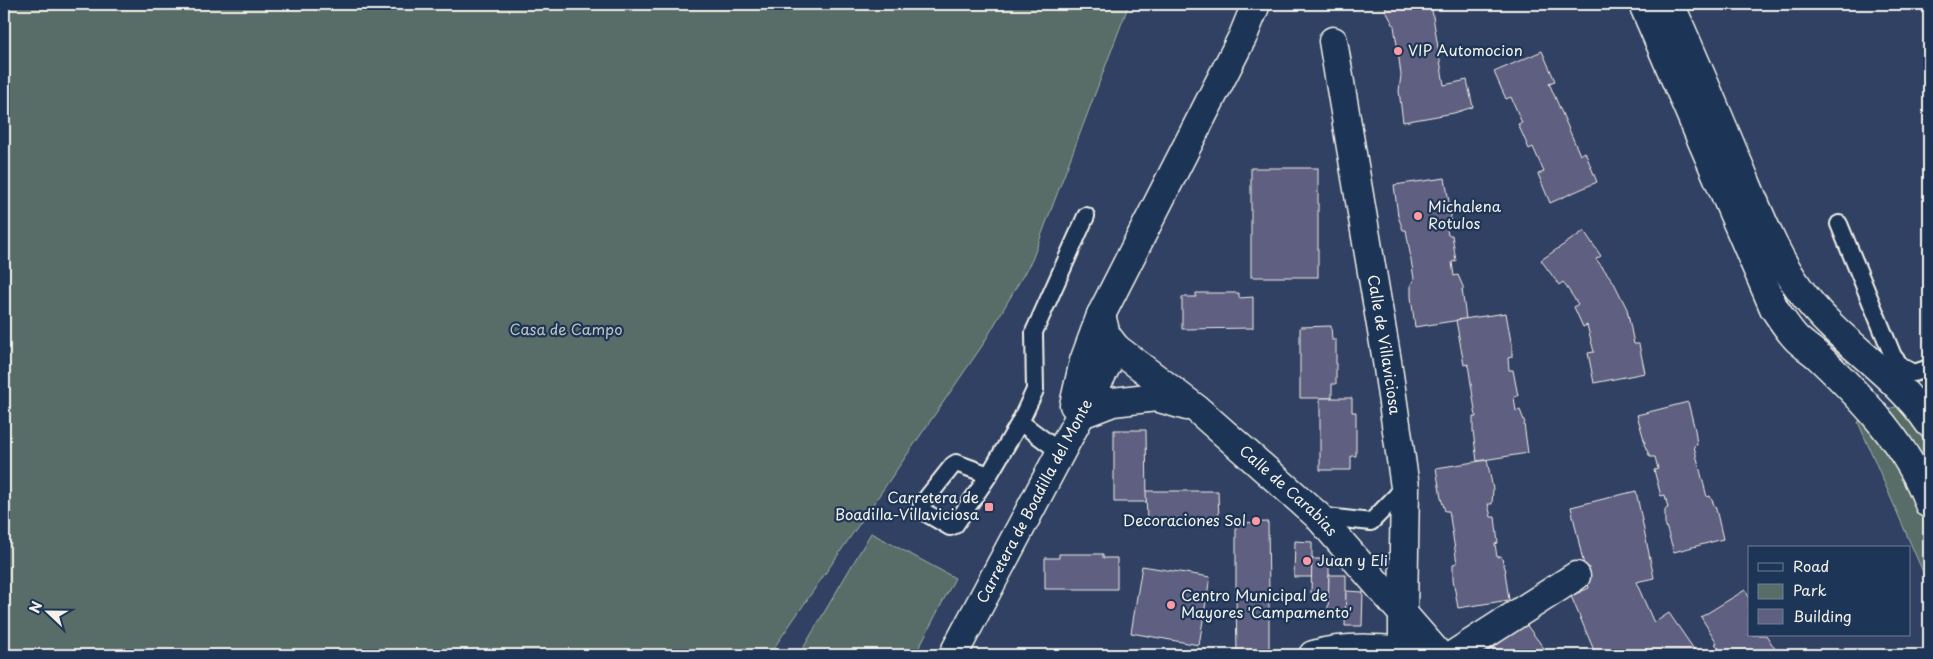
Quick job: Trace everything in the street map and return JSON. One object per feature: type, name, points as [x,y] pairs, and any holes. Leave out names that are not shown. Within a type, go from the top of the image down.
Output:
[{"type":"main road","points":[[1062,447],[1084,361],[1101,316],[1243,36],[1256,4]]},
{"type":"main road","points":[[1643,4],[1774,308],[1796,338],[1820,358],[1902,448],[1923,488],[1929,504]]},
{"type":"main road","points":[[1670,4],[1758,212],[1775,248],[1806,299],[1828,323],[1901,388],[1929,423]]},
{"type":"main road","name":"Calle de Villaviciosa","points":[[1313,655],[1330,650],[1410,654],[1403,613],[1405,487],[1387,361],[1333,41]]},
{"type":"main road","points":[[1101,316],[1106,334],[1116,348]]},
{"type":"main road","name":"Calle de Carabias","points":[[1116,348],[1198,410],[1318,516],[1439,655]]},
{"type":"main road","name":"Carretera de Boadilla del Monte","points":[[953,655],[1116,348]]},
{"type":"main road","points":[[1079,416],[1113,402],[1156,397],[1198,410]]},
{"type":"main road","points":[[1453,655],[1576,576]]},
{"type":"lane","points":[[988,474],[1020,422],[1035,390],[1034,332],[1086,216]]},
{"type":"lane","points":[[1838,224],[1894,356],[1902,367],[1914,373],[1929,368]]},
{"type":"lane","points":[[1020,422],[1062,447]]},
{"type":"lane","points":[[1318,516],[1371,522],[1405,487]]},
{"type":"green space","name":"Casa de Campo","points":[[4,4],[1129,4],[1032,260],[982,346],[769,655],[4,655]]},
{"type":"green space","points":[[1929,393],[1929,586],[1858,422]]},
{"type":"green space","points":[[871,533],[955,578],[915,655],[799,655]]},
{"type":"building","points":[[1385,4],[1431,4],[1444,85],[1467,80],[1473,107],[1454,113],[1403,122],[1399,91],[1401,75],[1398,51],[1394,26],[1386,11]]},
{"type":"building","points":[[1542,51],[1555,81],[1549,83],[1580,155],[1585,152],[1597,182],[1550,203],[1538,174],[1544,172],[1533,147],[1529,149],[1518,124],[1522,123],[1511,97],[1506,99],[1494,72]]},
{"type":"building","points":[[1251,168],[1318,168],[1318,277],[1251,277]]},
{"type":"building","points":[[1445,178],[1450,208],[1452,208],[1450,222],[1446,223],[1448,235],[1452,235],[1456,261],[1452,262],[1454,276],[1458,275],[1464,289],[1462,289],[1466,319],[1415,327],[1411,297],[1411,284],[1414,279],[1406,230],[1403,230],[1398,216],[1394,185]]},
{"type":"building","points":[[1584,231],[1601,256],[1596,259],[1613,281],[1627,309],[1634,344],[1639,344],[1645,373],[1594,383],[1588,353],[1594,352],[1587,325],[1583,327],[1574,307],[1578,304],[1563,282],[1559,285],[1541,260]]},
{"type":"building","points":[[1196,293],[1239,293],[1239,298],[1253,297],[1253,328],[1182,329],[1182,297],[1196,297]]},
{"type":"building","points":[[1506,313],[1512,342],[1512,357],[1508,358],[1509,370],[1513,370],[1518,396],[1514,397],[1516,411],[1520,410],[1525,423],[1528,453],[1477,461],[1473,431],[1473,417],[1476,417],[1468,364],[1464,365],[1456,320]]},
{"type":"building","points":[[1331,326],[1332,340],[1336,340],[1336,384],[1332,384],[1332,398],[1300,398],[1300,327]]},
{"type":"building","points":[[1320,398],[1352,398],[1352,412],[1356,412],[1356,456],[1351,456],[1351,470],[1320,470]]},
{"type":"building","points":[[1688,402],[1695,430],[1697,445],[1694,446],[1701,474],[1707,497],[1710,496],[1716,509],[1723,539],[1674,552],[1665,523],[1665,509],[1668,508],[1665,495],[1661,496],[1654,470],[1658,469],[1655,457],[1650,457],[1644,444],[1637,415]]},
{"type":"building","points":[[1114,430],[1146,430],[1147,502],[1114,502]]},
{"type":"building","points":[[1487,460],[1493,489],[1492,504],[1488,504],[1491,517],[1495,517],[1498,543],[1495,544],[1497,557],[1501,556],[1506,571],[1509,600],[1458,608],[1453,579],[1453,564],[1457,563],[1449,511],[1445,511],[1441,498],[1436,468]]},
{"type":"building","points":[[1146,491],[1218,491],[1219,523],[1147,523]]},
{"type":"building","points":[[1636,491],[1654,578],[1636,582],[1654,623],[1669,613],[1698,655],[1619,655],[1617,653],[1596,655],[1571,596],[1589,588],[1571,507]]},
{"type":"building","points":[[1268,522],[1269,595],[1236,595],[1236,523]]},
{"type":"building","points":[[1295,541],[1312,542],[1312,577],[1294,577]]},
{"type":"building","points":[[1059,554],[1103,554],[1103,558],[1117,558],[1117,589],[1045,589],[1045,558],[1059,558]]},
{"type":"building","points":[[1312,559],[1329,559],[1329,594],[1311,593]]},
{"type":"building","name":"Centro Municipal de Mayores 'Campamento'","points":[[1142,566],[1210,577],[1199,645],[1131,633]]},
{"type":"building","points":[[1329,575],[1346,575],[1346,610],[1328,610]]},
{"type":"building","points":[[1745,590],[1748,595],[1748,636],[1767,636],[1779,655],[1731,655],[1730,653],[1726,655],[1715,644],[1717,643],[1701,617]]},
{"type":"building","points":[[1346,591],[1363,592],[1362,626],[1345,626]]},
{"type":"building","points":[[1236,595],[1269,595],[1269,655],[1237,655]]},
{"type":"building","points":[[1525,623],[1549,655],[1484,655]]},
{"type":"place","name":"VIP Automocion","points":[[1398,51]]},
{"type":"place","name":"Michalena Rotulos","points":[[1418,216]]},
{"type":"place","name":"Carretera de Boadilla-Villaviciosa","points":[[989,507]]},
{"type":"place","name":"Decoraciones Sol","points":[[1256,521]]},
{"type":"place","name":"Juan y Eli","points":[[1307,561]]},
{"type":"place","name":"Centro Municipal de Mayores 'Campamento'","points":[[1171,605]]}]
